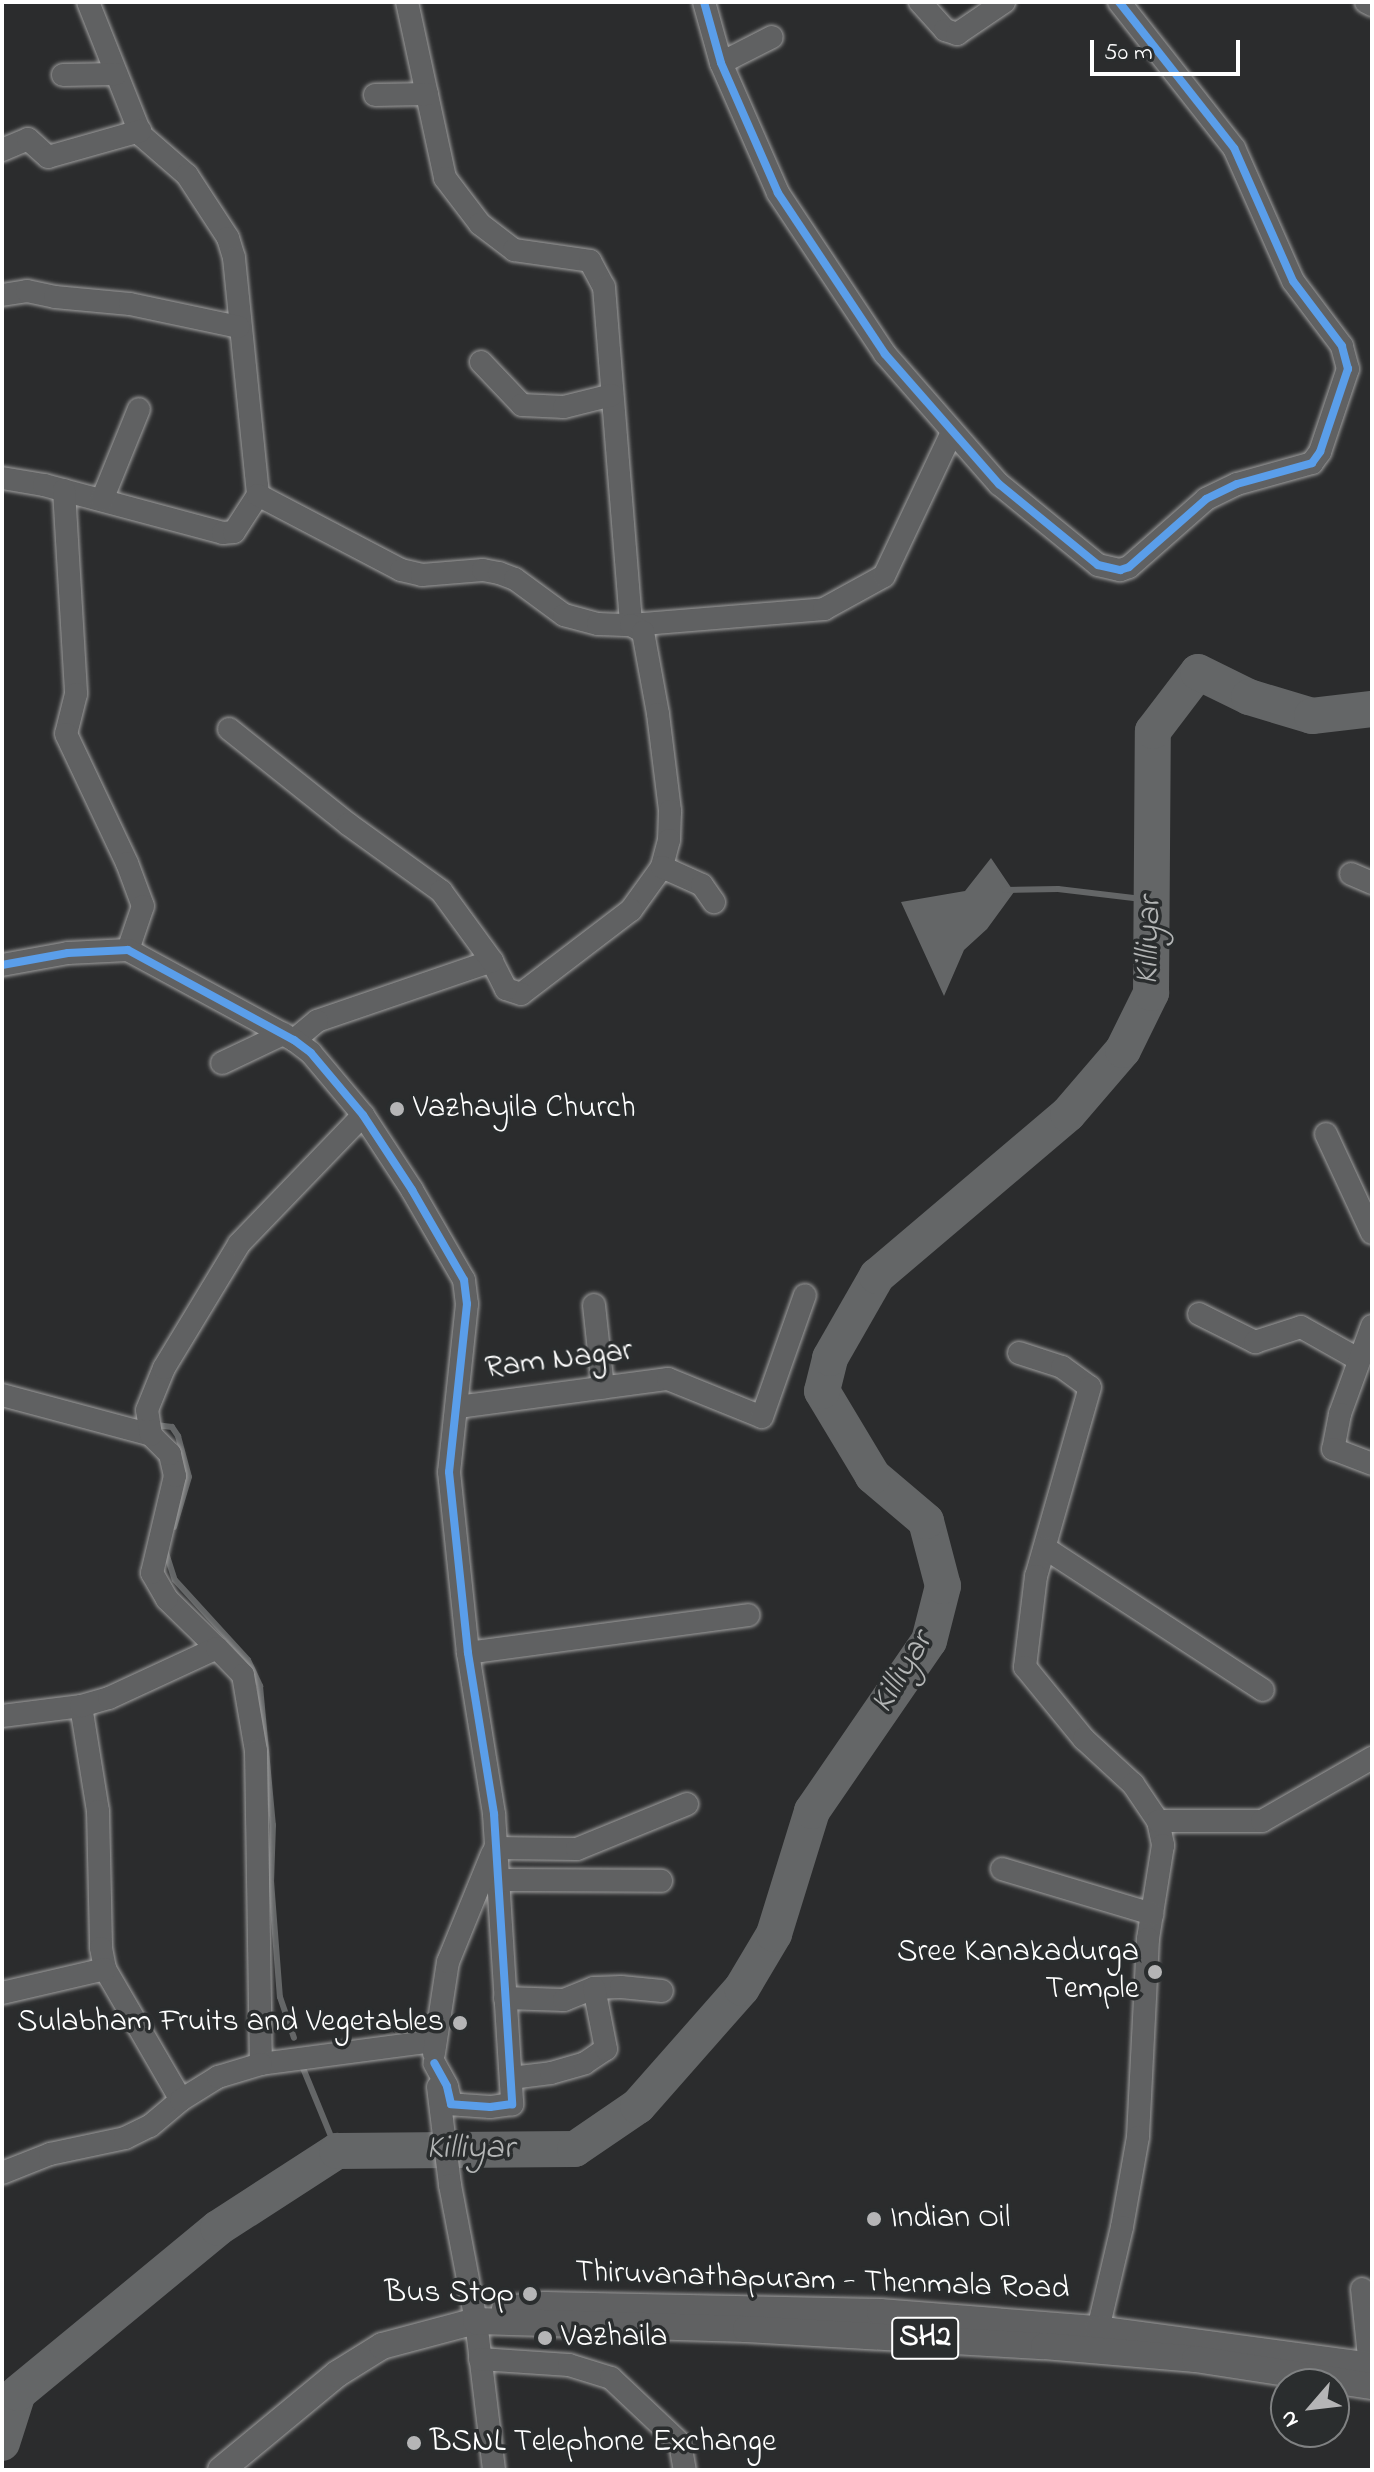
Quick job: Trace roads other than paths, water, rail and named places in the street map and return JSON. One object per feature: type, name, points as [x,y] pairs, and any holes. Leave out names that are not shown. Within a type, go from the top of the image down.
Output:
[{"type":"main road","name":"Thiruvanathapuram - Thenmala Road","points":[[221,2470],[337,2374],[382,2346],[476,2321],[507,2308],[545,2305],[683,2306],[1011,2332],[1195,2359],[1371,2373]]},
{"type":"main road","name":"Thiruvanathapuram - Thenmala Road","points":[[476,2321],[880,2324]]},
{"type":"main road","name":"Thiruvanathapuram - Thenmala Road","points":[[1011,2332],[1098,2329],[1371,2373]]},
{"type":"street","points":[[2,478],[64,490],[230,533],[237,528],[258,495],[234,258],[222,227],[187,175],[148,143],[140,131],[88,2]]},
{"type":"street","points":[[407,2],[445,178],[480,224],[514,250],[590,261],[604,287],[631,625]]},
{"type":"street","points":[[704,2],[721,63],[778,193],[885,354],[951,434],[999,484],[1098,565],[1120,570],[1129,567],[1206,499],[1237,484],[1303,467],[1320,452],[1347,380],[1347,358],[1293,281],[1234,148],[1119,2]]},
{"type":"street","points":[[920,2],[945,30],[957,34],[1004,2]]},
{"type":"street","points":[[1366,2],[1372,5]]},
{"type":"street","points":[[721,63],[772,37]]},
{"type":"street","points":[[63,75],[116,74]]},
{"type":"street","points":[[375,95],[427,94]]},
{"type":"street","points":[[2,150],[28,139],[48,157],[140,131]]},
{"type":"street","points":[[2,295],[27,291],[55,297],[130,304],[239,327]]},
{"type":"street","points":[[481,362],[522,405],[564,407],[612,395]]},
{"type":"street","points":[[102,500],[139,409]]},
{"type":"street","points":[[258,495],[401,570],[422,575],[483,570],[499,573],[515,579],[575,619],[631,625],[824,609],[884,576],[951,434]]},
{"type":"street","points":[[64,490],[76,694],[66,734],[127,863],[143,906],[128,950]]},
{"type":"street","points":[[229,729],[348,824],[441,891],[492,961],[506,989],[521,994],[631,910],[662,867],[669,840],[670,811],[658,714],[646,640],[643,632],[631,625]]},
{"type":"street","points":[[662,867],[702,885],[714,902]]},
{"type":"street","points":[[1351,874],[1372,883]]},
{"type":"street","points":[[2,965],[68,953],[128,950],[288,1037],[311,1053],[363,1115],[412,1190],[464,1280],[467,1304],[449,1472],[468,1653],[494,1814],[512,2104],[461,2107],[451,2104],[434,2052]]},
{"type":"street","points":[[222,1063],[288,1037],[317,1021],[492,961]]},
{"type":"street","points":[[148,1428],[164,1368],[239,1244],[363,1115]]},
{"type":"street","points":[[1326,1134],[1372,1233]]},
{"type":"street","name":"Ram Nagar","points":[[458,1407],[668,1379],[762,1417],[805,1295]]},
{"type":"street","points":[[594,1305],[603,1388]]},
{"type":"street","points":[[1199,1314],[1255,1342],[1301,1327],[1358,1359]]},
{"type":"street","points":[[1372,1326],[1340,1414],[1333,1449],[1372,1464]]},
{"type":"street","points":[[1019,1353],[1062,1367],[1090,1387],[1036,1576],[1025,1667],[1084,1739],[1133,1784],[1158,1821],[1163,1845],[1152,1914],[1138,2137],[1122,2227],[1098,2329]]},
{"type":"street","points":[[2,1395],[148,1428],[170,1454],[175,1476],[152,1573],[167,1599],[243,1675],[256,1751],[273,2062]]},
{"type":"street","points":[[1045,1548],[1263,1690]]},
{"type":"street","points":[[468,1653],[748,1615]]},
{"type":"street","points":[[2,1716],[81,1706],[109,1698],[217,1648]]},
{"type":"street","points":[[81,1706],[98,1811],[101,1948],[105,1969],[181,2100]]},
{"type":"street","points":[[1158,1821],[1262,1821],[1372,1758]]},
{"type":"street","points":[[495,1848],[577,1849],[687,1804]]},
{"type":"street","points":[[494,2470],[476,2321],[450,2185],[434,2052],[448,1962],[495,1848]]},
{"type":"street","points":[[1002,1869],[1152,1914]]},
{"type":"street","points":[[497,1880],[661,1881]]},
{"type":"street","points":[[2,1993],[105,1969]]},
{"type":"street","points":[[505,1998],[564,2000],[594,1988],[662,1991]]},
{"type":"street","points":[[511,2078],[551,2073],[585,2063],[606,2049],[594,1988]]},
{"type":"street","points":[[2,2173],[50,2154],[125,2138],[150,2126],[181,2100],[218,2077],[273,2062],[434,2052]]},
{"type":"street","points":[[1362,2289],[1371,2373]]},
{"type":"street","points":[[480,2359],[569,2365],[611,2378],[680,2443],[685,2470]]},
{"type":"waterway","name":"Killiyar","points":[[2,2443],[18,2393],[218,2228],[337,2151],[575,2149],[638,2106],[742,1988],[774,1934],[812,1811],[929,1641],[943,1586],[926,1521],[873,1476],[822,1391],[830,1358],[877,1276],[1068,1114],[1123,1050],[1151,993],[1153,731],[1198,672],[1249,697],[1312,716],[1372,709]]},
{"type":"waterway","points":[[1005,890],[1058,889],[1150,900]]},
{"type":"waterway","points":[[156,1425],[172,1427],[178,1436],[189,1477],[174,1527]]},
{"type":"waterway","points":[[166,1553],[175,1580],[248,1660],[260,1686],[273,1825],[271,1881],[280,1997],[294,2038]]},
{"type":"waterway","points":[[303,2068],[337,2151]]},
{"type":"place","name":"Vazhayila Church","points":[[397,1109]]},
{"type":"place","name":"Sree Kanakadurga Temple","points":[[1155,1972]]},
{"type":"place","name":"Sulabham Fruits and Vegetables","points":[[460,2023]]},
{"type":"place","name":"Indian Oil","points":[[874,2219]]},
{"type":"place","name":"Bus Stop","points":[[530,2294]]},
{"type":"place","name":"Vazhaila","points":[[545,2338]]},
{"type":"place","name":"BSNL Telephone Exchange","points":[[414,2443]]}]
